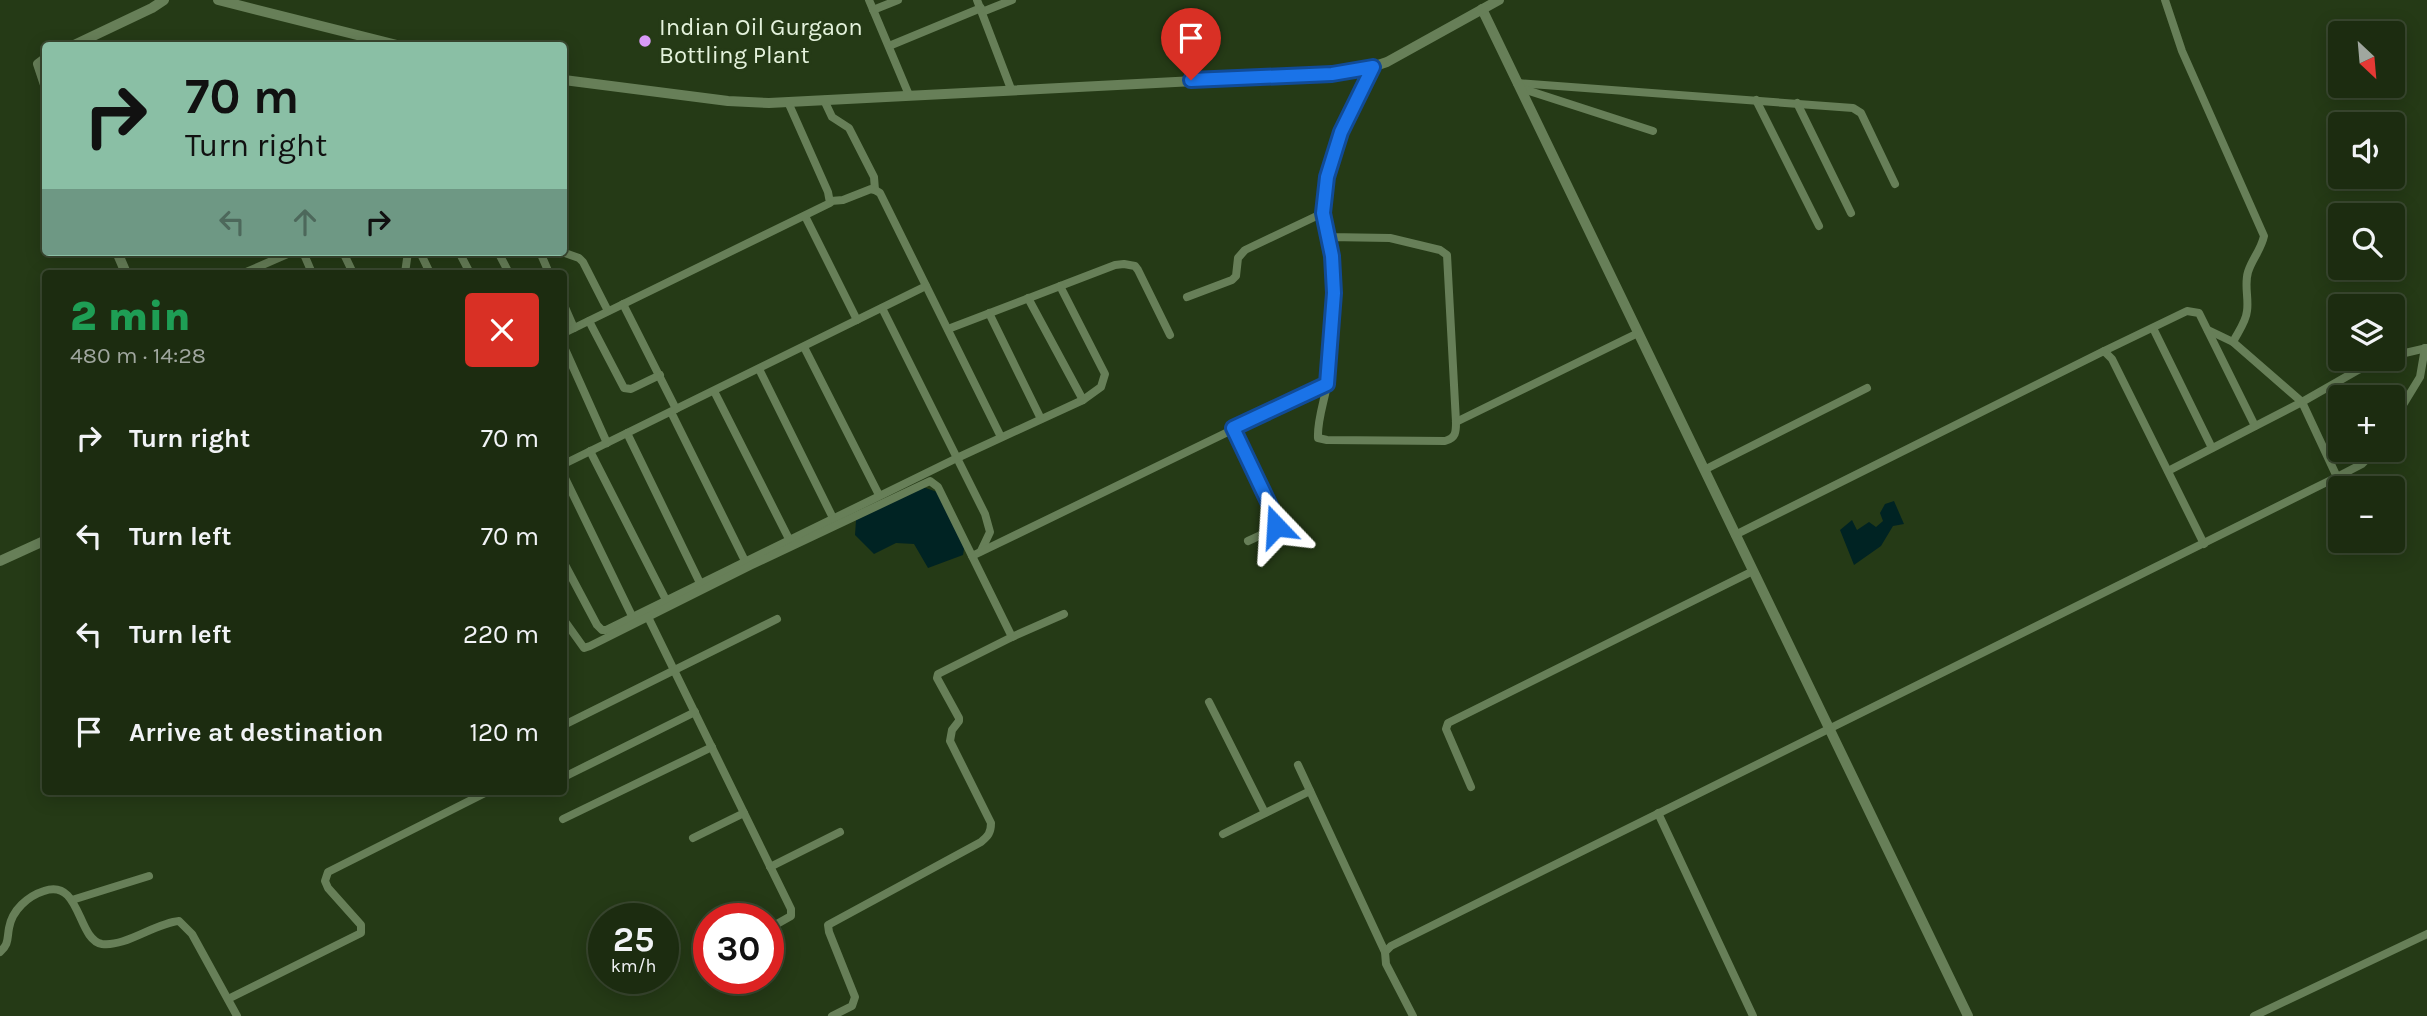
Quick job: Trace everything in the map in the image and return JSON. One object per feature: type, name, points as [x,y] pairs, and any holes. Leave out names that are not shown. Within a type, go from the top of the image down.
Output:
[{"type":"street","points":[[80,42],[164,0]]},
{"type":"street","points":[[218,0],[385,42]]},
{"type":"street","points":[[869,0],[909,95]]},
{"type":"street","points":[[873,10],[898,0]]},
{"type":"street","points":[[888,46],[980,7],[1012,0]]},
{"type":"street","points":[[567,80],[729,101],[788,102],[1332,74],[1373,67],[1498,0]]},
{"type":"street","points":[[2165,0],[2182,51],[2264,236],[2263,244],[2248,271],[2248,310],[2233,342]]},
{"type":"street","points":[[980,7],[1012,89]]},
{"type":"street","points":[[1482,9],[1968,1016]]},
{"type":"street","points":[[42,61],[38,64],[42,76]]},
{"type":"street","points":[[1329,237],[1390,237],[1440,250],[1447,256],[1456,422],[1452,439],[1322,440],[1318,434],[1327,384],[1334,293],[1329,237],[1323,213],[1327,177],[1334,150],[1373,67]]},
{"type":"street","points":[[1518,85],[1858,109],[1895,184]]},
{"type":"street","points":[[1518,85],[1653,131]]},
{"type":"street","points":[[824,100],[832,117],[849,128],[874,177],[876,190],[880,193],[1002,437]]},
{"type":"street","points":[[1756,100],[1819,226]]},
{"type":"street","points":[[788,102],[831,201]]},
{"type":"street","points":[[1797,103],[1851,213]]},
{"type":"street","points":[[567,332],[828,205],[831,201],[876,190]]},
{"type":"street","points":[[1187,297],[1232,281],[1236,276],[1238,258],[1245,250],[1323,213]]},
{"type":"street","points":[[805,216],[857,320]]},
{"type":"street","points":[[567,253],[583,262],[608,312]]},
{"type":"street","points":[[251,270],[283,256]]},
{"type":"street","points":[[948,329],[1115,265],[1124,264],[1135,266],[1170,335]]},
{"type":"street","points":[[567,462],[926,286]]},
{"type":"street","points":[[567,569],[599,628],[606,630],[879,495],[1083,400],[1101,387],[1105,374],[1060,286]]},
{"type":"street","points":[[1028,298],[1083,400]]},
{"type":"street","points":[[623,304],[660,375],[745,561]]},
{"type":"street","points":[[882,308],[985,514],[989,536],[981,551]]},
{"type":"street","points":[[1735,534],[2187,311],[2199,313],[2255,426]]},
{"type":"street","points":[[567,312],[574,328]]},
{"type":"street","points":[[989,313],[1041,419]]},
{"type":"street","points":[[589,321],[624,388],[631,389],[660,375]]},
{"type":"street","points":[[2153,328],[2212,448]]},
{"type":"street","points":[[2208,330],[2233,342],[2302,402],[2337,476]]},
{"type":"street","points":[[1456,422],[1638,333]]},
{"type":"street","points":[[804,347],[879,495]]},
{"type":"street","points":[[2405,353],[2426,348],[2420,377],[2405,402]]},
{"type":"street","points":[[2104,351],[2109,353],[2204,544]]},
{"type":"street","points":[[567,354],[607,443]]},
{"type":"street","points":[[759,369],[833,518]]},
{"type":"street","points":[[2168,471],[2356,371]]},
{"type":"street","points":[[972,556],[1327,384]]},
{"type":"street","points":[[1704,470],[1867,388]]},
{"type":"street","points":[[714,391],[789,539]]},
{"type":"street","points":[[1233,428],[1276,523],[1272,530],[1248,541]]},
{"type":"street","points":[[627,433],[700,583]]},
{"type":"street","points":[[590,451],[666,600]]},
{"type":"street","points":[[2339,476],[2364,462]]},
{"type":"street","points":[[567,624],[584,648],[930,481],[938,487],[1012,637]]},
{"type":"street","points":[[567,482],[632,616]]},
{"type":"street","points":[[1385,952],[1391,946],[2328,482]]},
{"type":"street","points":[[0,561],[42,542]]},
{"type":"street","points":[[1471,787],[1446,730],[1448,723],[1753,571]]},
{"type":"street","points":[[832,1016],[852,1006],[855,997],[828,925],[903,886],[915,875],[988,836],[991,823],[950,741],[952,730],[958,724],[959,718],[937,678],[938,674],[1064,614]]},
{"type":"street","points":[[649,617],[791,913],[784,921]]},
{"type":"street","points":[[567,724],[777,619]]},
{"type":"street","points":[[1209,702],[1265,813]]},
{"type":"street","points":[[567,776],[695,712]]},
{"type":"street","points":[[563,819],[712,747]]},
{"type":"street","points":[[1298,765],[1385,952],[1386,964],[1413,1016]]},
{"type":"street","points":[[1223,834],[1310,791]]},
{"type":"street","points":[[228,999],[361,933],[361,925],[328,888],[325,881],[328,872],[481,795]]},
{"type":"street","points":[[693,838],[744,813]]},
{"type":"street","points":[[1658,813],[1753,1016]]},
{"type":"street","points":[[770,867],[840,832]]},
{"type":"street","points":[[72,900],[149,876]]},
{"type":"street","points":[[0,952],[9,942],[9,926],[21,905],[52,889],[62,892],[72,900],[89,935],[97,943],[115,943],[174,922],[184,924],[237,1016]]},
{"type":"street","points":[[2254,1016],[2427,934]]},
{"type":"water","points":[[923,487],[940,493],[965,543],[963,555],[928,568],[914,544],[896,543],[874,554],[855,535],[856,520]]},
{"type":"water","points":[[1894,501],[1904,524],[1893,526],[1881,546],[1854,565],[1840,530],[1852,520],[1857,530],[1869,522],[1876,527],[1883,521],[1880,513],[1885,504]]},
{"type":"place","name":"Indian Oil Gurgaon Bottling Plant","points":[[645,41]]},
{"type":"route","points":[[1191,80],[1332,74],[1373,67],[1341,132],[1327,177],[1323,213],[1332,256],[1334,293],[1327,384],[1233,428],[1272,510],[1276,526]]}]
